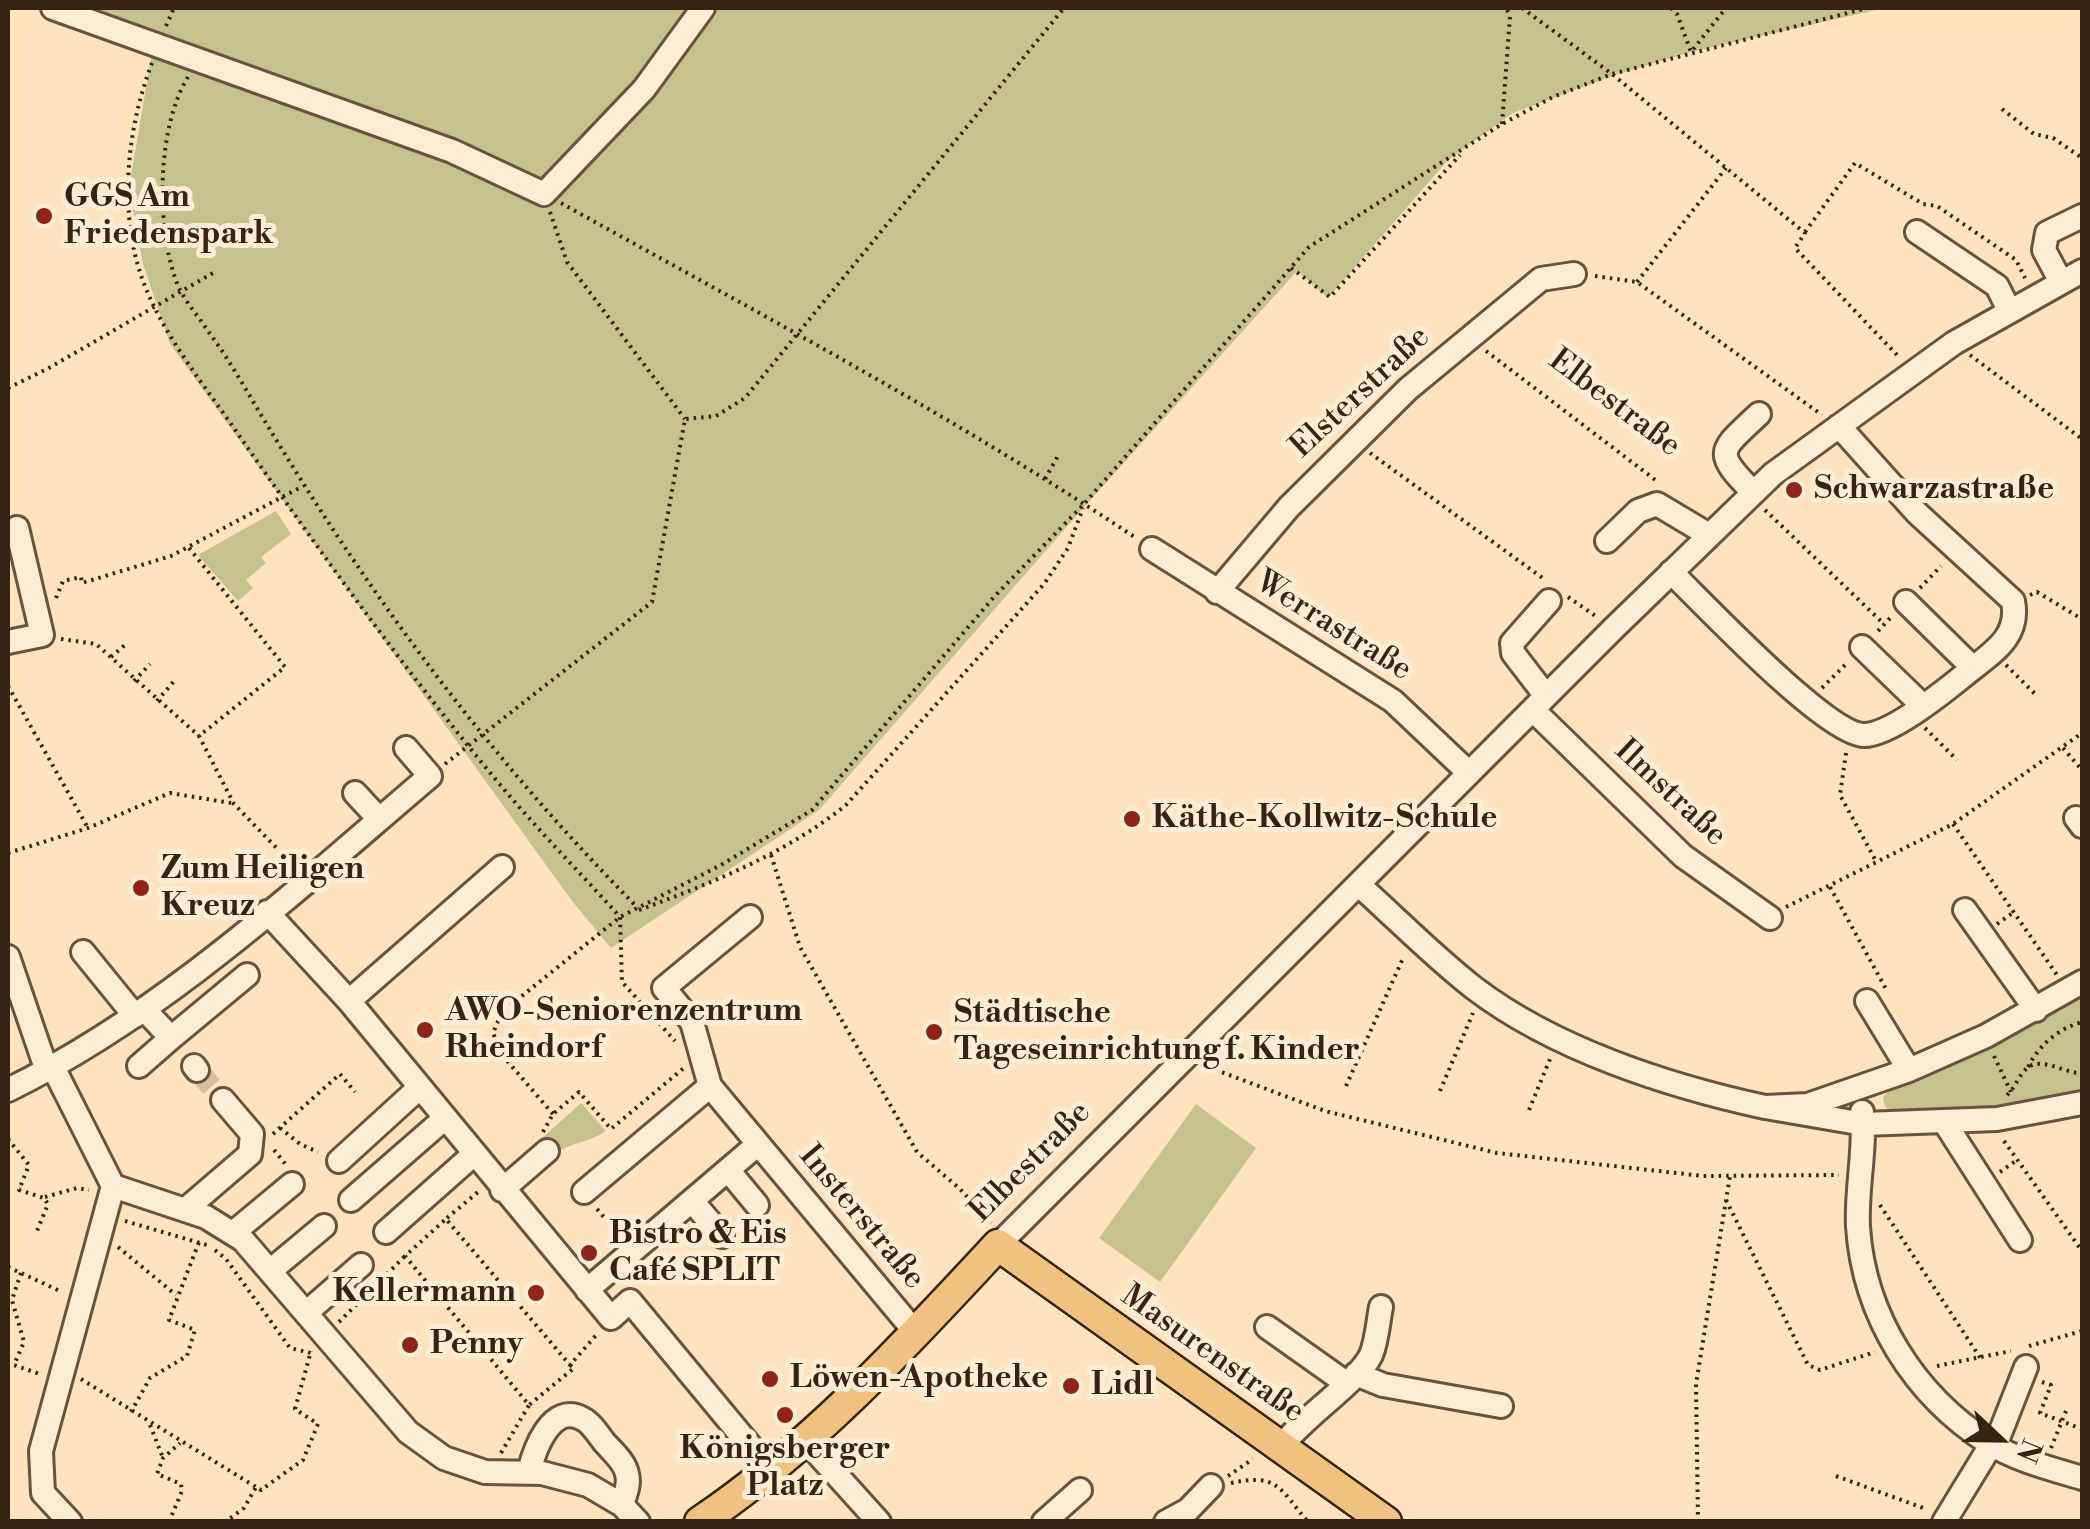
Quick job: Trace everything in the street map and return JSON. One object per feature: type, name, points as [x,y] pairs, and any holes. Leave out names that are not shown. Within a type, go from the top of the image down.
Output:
[{"type":"main road","name":"Elbestraße","points":[[700,1522],[806,1442],[916,1334],[1001,1242]]},
{"type":"main road","name":"Masurenstraße","points":[[1001,1242],[1271,1447],[1386,1522]]},
{"type":"street","points":[[54,8],[452,151],[544,194],[644,89],[703,8]]},
{"type":"street","points":[[2072,276],[2044,250],[2046,233],[2082,216]]},
{"type":"street","points":[[1917,232],[1997,286],[2009,310]]},
{"type":"street","name":"Elsterstraße","points":[[1217,592],[1289,507],[1408,389],[1541,279],[1574,274]]},
{"type":"street","name":"Elbestraße","points":[[1001,1242],[1751,494],[1912,370],[2072,276]]},
{"type":"street","points":[[1751,494],[1728,468],[1724,456],[1727,444],[1758,414]]},
{"type":"street","points":[[1671,572],[1808,702],[1849,732],[1866,736],[1917,710],[1992,652],[2008,636],[2016,620],[2013,601],[1917,513],[1838,426]]},
{"type":"street","points":[[1607,541],[1638,512],[1657,504],[1709,535]]},
{"type":"street","points":[[8,642],[42,636],[17,528]]},
{"type":"street","name":"Werrastraße","points":[[1152,549],[1394,701],[1469,774]]},
{"type":"street","name":"Ilmstraße","points":[[1549,602],[1512,643],[1513,653],[1540,703],[1683,856],[1770,918]]},
{"type":"street","points":[[1906,602],[1973,668]]},
{"type":"street","points":[[1862,647],[1917,710]]},
{"type":"street","points":[[8,1090],[50,1069],[139,1012],[307,880],[430,776],[406,748]]},
{"type":"street","points":[[355,793],[379,819]]},
{"type":"street","points":[[349,1001],[502,868]]},
{"type":"street","points":[[1359,885],[1482,992],[1559,1038],[1626,1067],[1705,1094],[1864,1124],[1945,1122],[2082,1104]]},
{"type":"street","points":[[1965,910],[2036,1010]]},
{"type":"street","points":[[267,912],[349,1001],[611,1318],[630,1302],[770,1470]]},
{"type":"street","name":"Insterstraße","points":[[750,916],[664,988],[692,1022],[710,1086],[916,1334]]},
{"type":"street","points":[[83,952],[139,1012],[170,1038]]},
{"type":"street","points":[[8,957],[50,1069],[113,1186],[196,1213],[233,1233],[270,1272],[315,1332],[408,1432],[444,1458],[485,1472],[530,1472],[588,1485],[622,1504],[638,1522]]},
{"type":"street","points":[[139,1066],[247,975]]},
{"type":"street","points":[[1765,1108],[1808,1106],[1909,1070],[1986,1036],[2075,987]]},
{"type":"street","points":[[1866,1001],[1909,1070]]},
{"type":"street","points":[[584,1192],[710,1086]]},
{"type":"street","points":[[339,1160],[419,1088]]},
{"type":"street","points":[[1860,1088],[1864,1124],[1858,1186],[1865,1275],[1892,1346],[1948,1412],[1993,1445],[2082,1478]]},
{"type":"street","points":[[196,1213],[250,1154],[252,1134],[223,1100]]},
{"type":"street","points":[[351,1200],[444,1119]]},
{"type":"street","points":[[1945,1122],[2020,1240]]},
{"type":"street","name":"Insterstraße","points":[[587,1290],[758,1145]]},
{"type":"street","points":[[498,1184],[547,1151]]},
{"type":"street","points":[[386,1232],[473,1155]]},
{"type":"street","points":[[728,1170],[758,1205]]},
{"type":"street","points":[[233,1233],[292,1184]]},
{"type":"street","points":[[70,1522],[42,1494],[41,1451],[113,1186]]},
{"type":"street","points":[[692,1201],[722,1236]]},
{"type":"street","points":[[270,1272],[324,1226]]},
{"type":"street","points":[[315,1332],[362,1265]]},
{"type":"street","points":[[1271,1447],[1351,1378],[1372,1352],[1381,1307]]},
{"type":"street","points":[[1267,1327],[1351,1378],[1501,1406]]},
{"type":"street","points":[[1946,1519],[1993,1445],[2026,1367]]},
{"type":"street","points":[[530,1472],[540,1439],[552,1424],[566,1416],[577,1416],[587,1420],[625,1466],[628,1489],[622,1504]]},
{"type":"street","points":[[806,1442],[879,1522]]},
{"type":"street","points":[[1166,1522],[1188,1510],[1212,1486]]},
{"type":"street","points":[[1044,1522],[1080,1490]]},
{"type":"path","points":[[685,419],[716,416],[745,398],[1064,8]]},
{"type":"path","points":[[1502,124],[1510,16],[1506,8]]},
{"type":"path","points":[[1522,8],[1612,74],[1805,233],[1795,248],[1912,370]]},
{"type":"path","points":[[1671,8],[1692,52]]},
{"type":"path","points":[[1692,52],[1726,8]]},
{"type":"path","points":[[699,1052],[611,1129],[579,1092],[554,1114],[502,1055],[493,1033],[502,1012],[620,917],[721,866],[812,810],[994,597],[1084,504],[1309,247],[1502,124],[1553,97],[1612,74],[1867,8]]},
{"type":"path","points":[[158,44],[131,139],[129,204],[134,251],[154,306],[283,497],[426,692],[507,793],[620,917]]},
{"type":"path","points":[[205,61],[186,79],[172,110],[162,192],[168,248],[181,291],[225,355],[303,486],[410,644],[481,736],[638,908]]},
{"type":"path","points":[[2002,109],[2034,134],[2054,138],[2082,158]]},
{"type":"path","points":[[1291,267],[1330,297],[1463,152]]},
{"type":"path","points":[[1637,282],[1726,168]]},
{"type":"path","points":[[544,194],[798,335],[1045,480],[1152,549]]},
{"type":"path","points":[[430,776],[652,602],[685,419],[567,262],[544,194]]},
{"type":"path","points":[[8,388],[213,274]]},
{"type":"path","points":[[1574,274],[1637,282],[1838,426]]},
{"type":"path","name":"Elbestraße","points":[[1468,337],[1670,492]]},
{"type":"path","points":[[1954,342],[2082,439]]},
{"type":"path","points":[[1355,442],[1612,629]]},
{"type":"path","points":[[1045,480],[1060,454]]},
{"type":"path","points":[[56,599],[63,581],[80,577],[82,583],[171,556],[303,486]]},
{"type":"path","points":[[1751,494],[1884,624]]},
{"type":"path","points":[[620,917],[724,878],[816,828],[846,804],[1044,584],[1068,548],[1084,504]]},
{"type":"path","points":[[188,547],[285,667],[199,736]]},
{"type":"path","points":[[1808,702],[1958,548]]},
{"type":"path","points":[[2013,601],[2037,592],[2082,620]]},
{"type":"path","points":[[42,636],[96,644],[199,736],[234,804],[307,880]]},
{"type":"path","points":[[110,659],[126,644]]},
{"type":"path","points":[[1992,652],[2035,694]]},
{"type":"path","points":[[134,681],[150,664]]},
{"type":"path","points":[[157,701],[175,680]]},
{"type":"path","points":[[8,686],[88,828]]},
{"type":"path","points":[[1917,710],[1957,760]]},
{"type":"path","points":[[1849,732],[1840,796],[1877,863]]},
{"type":"path","points":[[1770,918],[1791,903],[1953,824],[2082,733]]},
{"type":"path","points":[[2064,748],[2082,770]]},
{"type":"path","points":[[8,853],[88,828],[170,792],[234,804]]},
{"type":"path","points":[[1953,824],[2075,987]]},
{"type":"path","points":[[770,853],[800,947],[917,1152],[960,1189],[1001,1242]]},
{"type":"path","points":[[1829,885],[1891,998]]},
{"type":"path","points":[[1346,1086],[1414,934]]},
{"type":"path","points":[[1440,1092],[1482,992]]},
{"type":"path","points":[[2082,1022],[2062,1028],[2034,1055],[1995,1113],[2003,1139],[2082,1251]]},
{"type":"path","points":[[1986,1036],[2011,1092]]},
{"type":"path","points":[[1528,1110],[1559,1038]]},
{"type":"path","points":[[1190,1052],[1210,1068],[1325,1111],[1497,1153],[1703,1176],[1858,1186],[1879,1202],[1981,1359]]},
{"type":"path","points":[[2028,1067],[2042,1063],[2071,1073],[2082,1072]]},
{"type":"path","points":[[250,1154],[340,1074],[355,1092]]},
{"type":"path","points":[[280,1128],[300,1144],[339,1160]]},
{"type":"path","points":[[8,1138],[29,1166],[19,1190],[44,1198],[78,1188],[101,1191],[113,1186]]},
{"type":"path","points":[[1698,1522],[1696,1384],[1730,1176]]},
{"type":"path","points":[[112,1217],[199,1241],[226,1259],[290,1348],[384,1280],[446,1219],[498,1184]]},
{"type":"path","points":[[37,1230],[48,1204],[44,1198]]},
{"type":"path","points":[[1726,1200],[1808,1365],[1820,1370],[1892,1346]]},
{"type":"path","points":[[196,1213],[199,1241],[169,1320],[195,1330],[186,1356],[150,1378],[132,1412],[261,1490],[303,1460],[318,1424],[295,1409],[315,1332]]},
{"type":"path","points":[[446,1219],[574,1368],[529,1406],[502,1448],[499,1472]]},
{"type":"path","points":[[106,1238],[176,1295]]},
{"type":"path","points":[[405,1256],[529,1406]]},
{"type":"path","points":[[8,1267],[80,1299]]},
{"type":"path","points":[[570,1364],[611,1318]]},
{"type":"path","points":[[1911,1370],[1981,1359],[2082,1331]]},
{"type":"path","points":[[2050,1385],[2040,1414],[2082,1429]]},
{"type":"path","points":[[2043,1466],[2066,1411]]},
{"type":"path","points":[[150,1424],[162,1458]]},
{"type":"path","points":[[169,1522],[181,1484],[157,1474],[162,1458],[180,1443]]},
{"type":"path","points":[[1212,1486],[1271,1447]]},
{"type":"path","points":[[1836,1476],[1946,1519]]},
{"type":"path","points":[[1212,1486],[1260,1477],[1276,1484],[1308,1522]]},
{"type":"path","points":[[221,1522],[232,1520],[244,1508],[256,1487]]},
{"type":"shaded area","points":[[65,8],[1885,8],[1691,52],[1513,113],[1448,160],[1328,298],[1297,271],[819,810],[611,948],[572,901],[170,344],[143,264],[129,188],[154,41]]},
{"type":"shaded area","points":[[276,511],[291,534],[261,557],[266,563],[246,580],[253,588],[238,601],[198,555]]},
{"type":"shaded area","points":[[2082,993],[2082,1092],[1899,1115],[1886,1107],[1883,1097],[1892,1088],[1986,1048]]},
{"type":"shaded area","points":[[581,1103],[606,1131],[555,1154],[541,1139]]},
{"type":"shaded area","points":[[1196,1104],[1256,1148],[1160,1282],[1099,1238]]},
{"type":"tunnel","points":[[197,1070],[223,1100]]},
{"type":"place","name":"GGS Am Friedenspark","points":[[44,216]]},
{"type":"place","name":"Schwarzastraße","points":[[1794,490]]},
{"type":"place","name":"Käthe-Kollwitz-Schule","points":[[1132,819]]},
{"type":"place","name":"Zum Heiligen Kreuz","points":[[141,888]]},
{"type":"place","name":"AWO-Seniorenzentrum Rheindorf","points":[[425,1030]]},
{"type":"place","name":"Städtische Tageseinrichtung f. Kinder","points":[[934,1032]]},
{"type":"place","name":"Bistro & Eis Café SPLIT","points":[[589,1253]]},
{"type":"place","name":"Kellermann","points":[[536,1293]]},
{"type":"place","name":"Penny","points":[[410,1345]]},
{"type":"place","name":"Löwen-Apotheke","points":[[770,1379]]},
{"type":"place","name":"Lidl","points":[[1071,1386]]},
{"type":"place","name":"Königsberger Platz","points":[[785,1415]]}]
